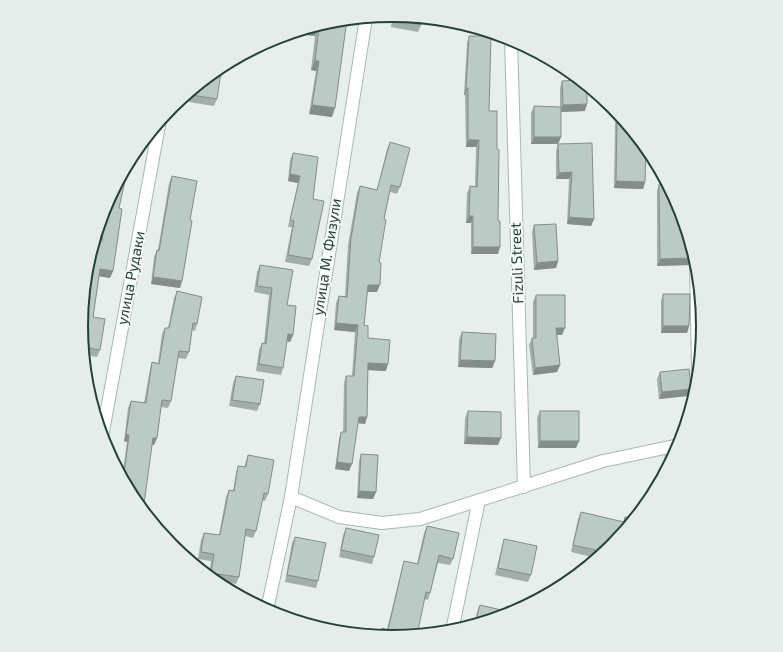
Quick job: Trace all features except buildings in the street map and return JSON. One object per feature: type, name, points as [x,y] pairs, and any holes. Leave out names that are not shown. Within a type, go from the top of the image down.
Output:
[{"type":"street","name":"улица М. Физули","points":[[268,604],[291,497],[365,24]]},
{"type":"street","name":"Fizuli Street","points":[[511,46],[524,487]]},
{"type":"street","name":"улица Рудаки","points":[[104,425],[158,132]]},
{"type":"street","points":[[291,497],[339,517],[382,523],[420,519],[603,461],[670,447]]},
{"type":"street","points":[[453,623],[478,500]]}]
